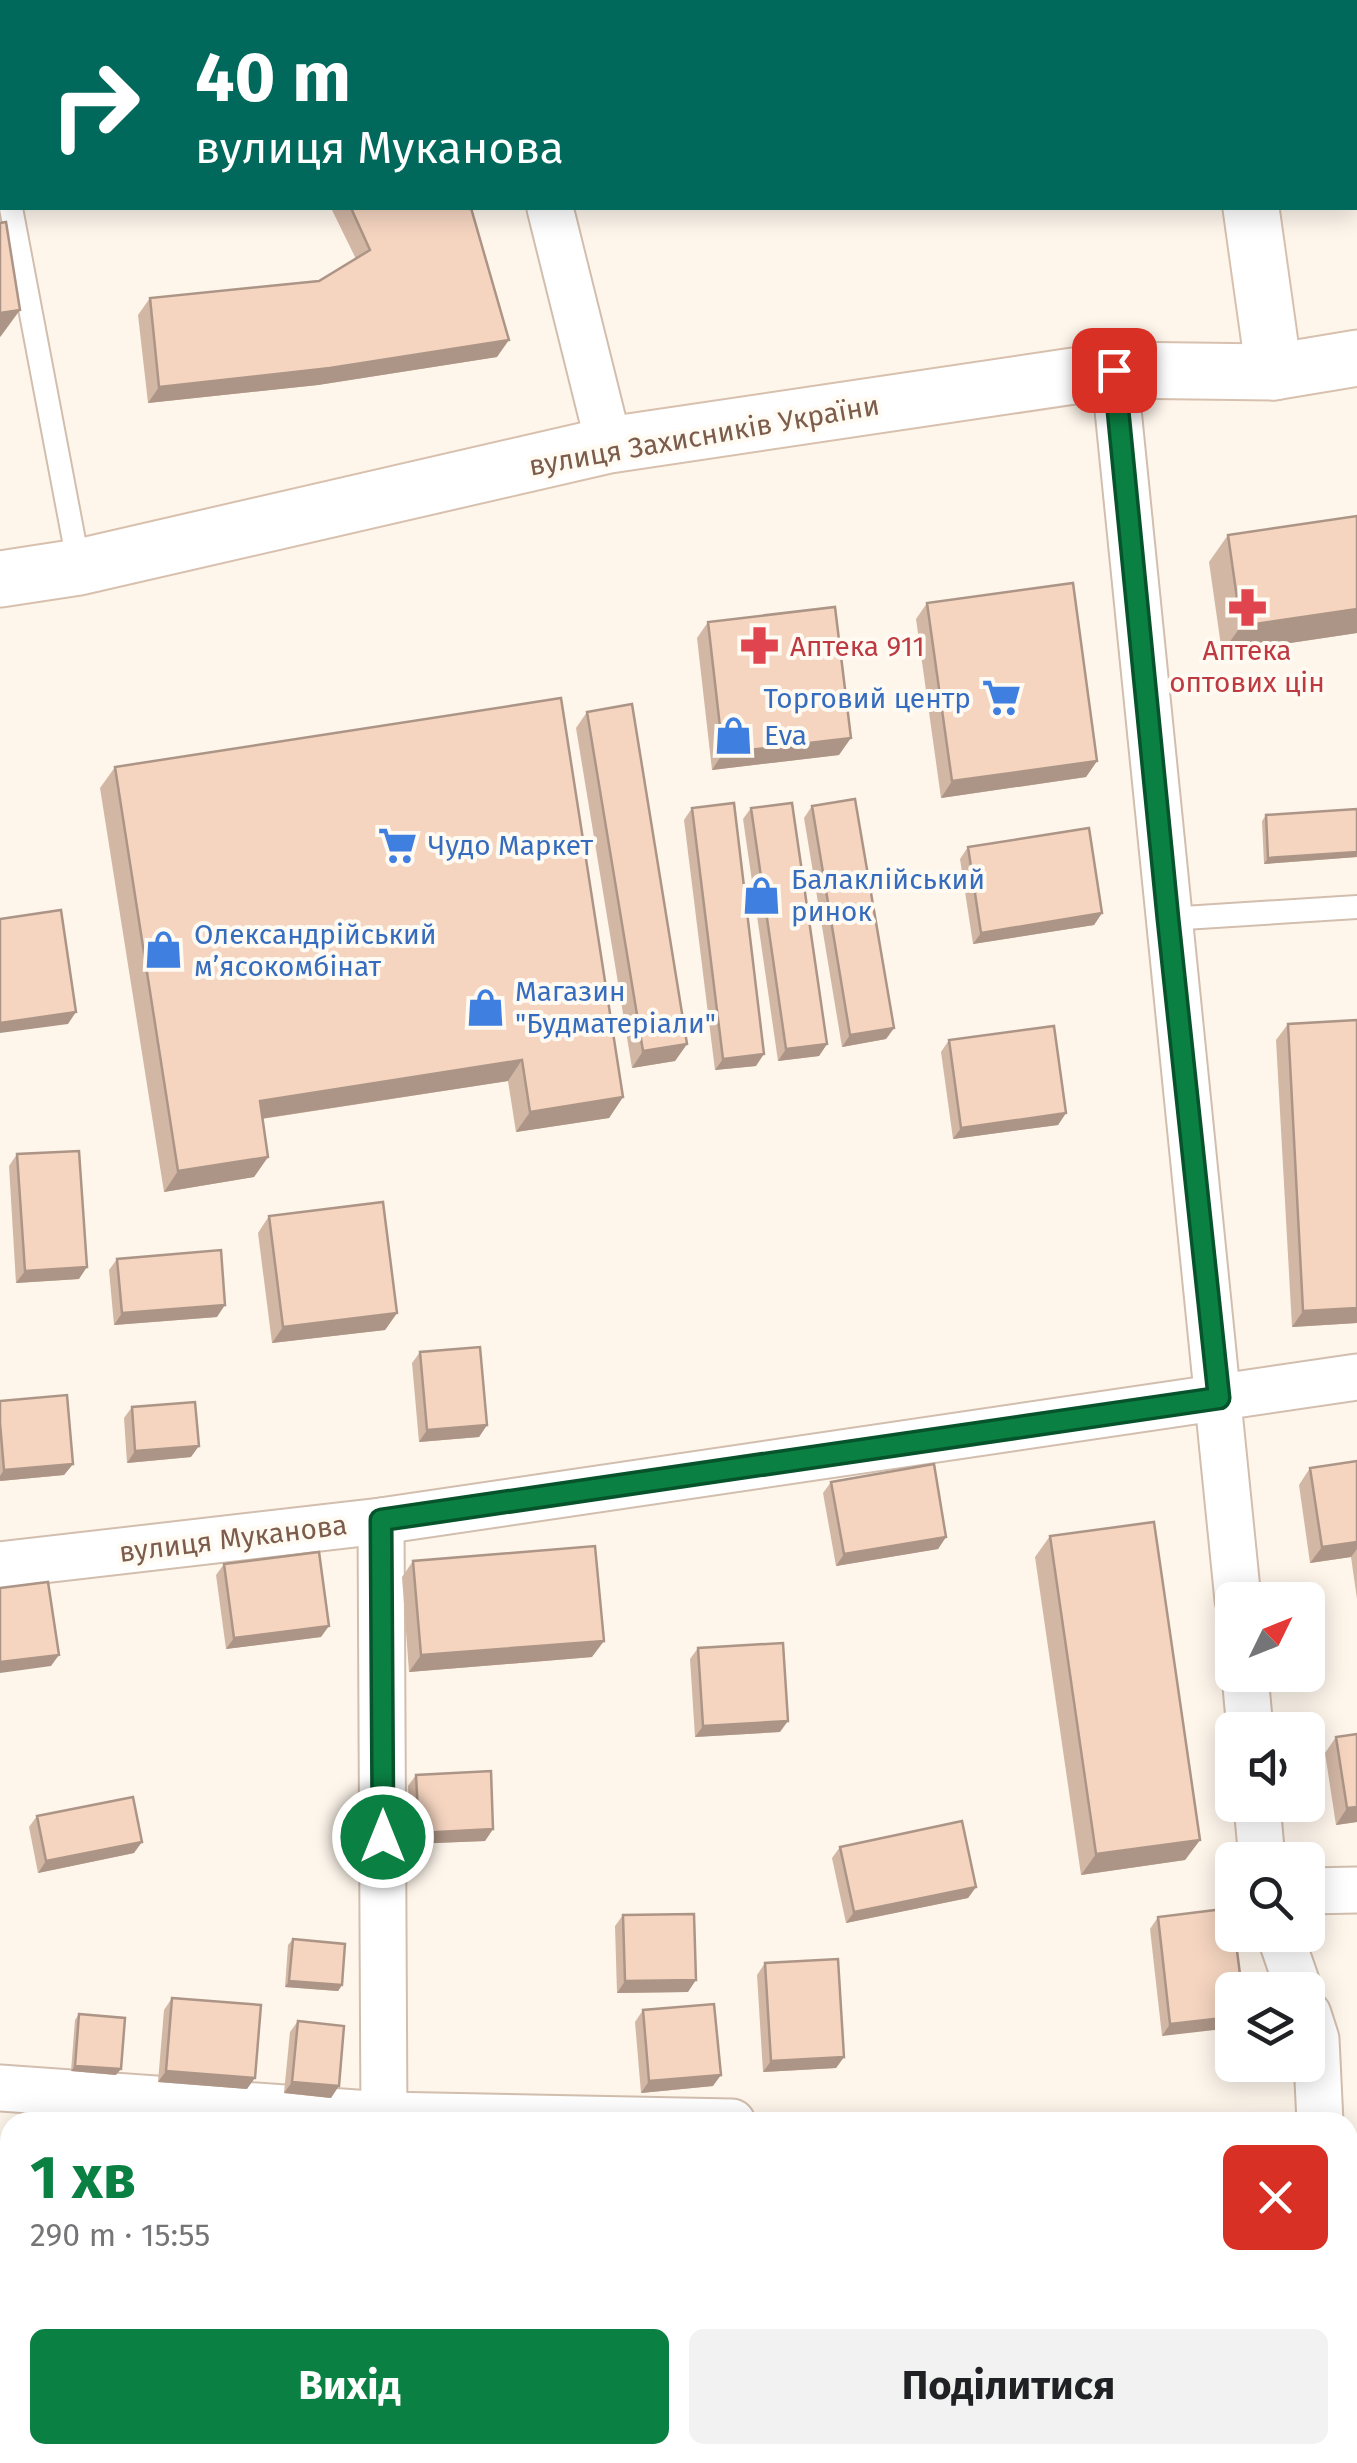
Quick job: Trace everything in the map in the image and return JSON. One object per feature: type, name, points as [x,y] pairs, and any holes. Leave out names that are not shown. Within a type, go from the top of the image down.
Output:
[{"type":"street","points":[[550,210],[609,445]]},
{"type":"street","points":[[1251,210],[1274,372]]},
{"type":"street","name":"вулиця Захисників України","points":[[0,579],[78,567],[609,445],[1114,370],[1274,372],[1357,358]]},
{"type":"street","points":[[1114,370],[1236,1582]]},
{"type":"street","name":"вулиця Муканова","points":[[0,1565],[381,1520],[1357,1377]]},
{"type":"street","points":[[381,1520],[384,2112]]},
{"type":"street","points":[[1325,1890],[1357,1890]]},
{"type":"street","points":[[1325,2036],[1357,2060]]},
{"type":"street","points":[[1317,2082],[1319,2112]]},
{"type":"street","points":[[0,2088],[307,2112]]},
{"type":"lane","points":[[10,210],[78,567]]},
{"type":"lane","points":[[1168,919],[1357,907]]},
{"type":"building","points":[[352,210],[472,210],[509,340],[330,368],[159,387],[150,298],[319,281],[370,250]]},
{"type":"building","points":[[6,222],[20,310],[0,313],[0,223]]},
{"type":"building","points":[[1357,516],[1357,609],[1241,626],[1228,535]]},
{"type":"building","name":"Торговий центр","points":[[1073,583],[1097,761],[952,781],[927,603]]},
{"type":"building","points":[[835,607],[851,738],[723,753],[708,622]]},
{"type":"building","points":[[561,698],[623,1097],[530,1112],[522,1060],[260,1101],[268,1157],[178,1171],[115,767]]},
{"type":"building","points":[[632,704],[687,1044],[643,1051],[587,712]]},
{"type":"building","points":[[855,799],[894,1028],[850,1035],[812,806]]},
{"type":"building","points":[[734,803],[764,1054],[723,1059],[692,808]]},
{"type":"building","points":[[792,803],[827,1044],[786,1049],[751,808]]},
{"type":"building","points":[[1357,809],[1357,852],[1268,858],[1266,815]]},
{"type":"building","points":[[1089,828],[1102,913],[981,933],[968,847]]},
{"type":"building","points":[[61,910],[76,1012],[0,1023],[0,919]]},
{"type":"building","points":[[1357,1020],[1357,1308],[1303,1311],[1288,1024]]},
{"type":"building","points":[[1054,1026],[1066,1113],[961,1128],[949,1040]]},
{"type":"building","points":[[79,1151],[87,1267],[25,1271],[17,1154]]},
{"type":"building","points":[[383,1202],[397,1313],[283,1327],[269,1216]]},
{"type":"building","points":[[221,1250],[225,1305],[122,1313],[117,1259]]},
{"type":"building","points":[[480,1347],[487,1425],[427,1430],[420,1352]]},
{"type":"building","points":[[67,1395],[73,1464],[4,1470],[0,1401]]},
{"type":"building","points":[[195,1402],[199,1446],[135,1451],[132,1407]]},
{"type":"building","points":[[1357,1461],[1357,1542],[1322,1547],[1310,1468]]},
{"type":"building","points":[[934,1464],[946,1537],[844,1554],[831,1482]]},
{"type":"building","points":[[1154,1522],[1200,1840],[1096,1854],[1050,1536]]},
{"type":"building","points":[[595,1546],[604,1641],[421,1655],[413,1561]]},
{"type":"building","points":[[319,1552],[329,1626],[234,1638],[224,1564]]},
{"type":"building","points":[[48,1582],[59,1655],[0,1662],[0,1588]]},
{"type":"building","points":[[783,1643],[788,1721],[703,1726],[698,1648]]},
{"type":"building","points":[[1357,1734],[1357,1807],[1347,1808],[1336,1737]]},
{"type":"building","points":[[491,1771],[493,1829],[419,1833],[416,1775]]},
{"type":"building","points":[[133,1797],[142,1842],[46,1861],[37,1816]]},
{"type":"building","points":[[962,1821],[976,1887],[854,1912],[840,1847]]},
{"type":"building","points":[[1215,1910],[1215,1952],[1237,1952],[1240,1972],[1215,1972],[1215,2019],[1170,2024],[1158,1917]]},
{"type":"building","points":[[694,1914],[696,1980],[625,1981],[623,1915]]},
{"type":"building","points":[[293,1939],[345,1944],[342,1985],[289,1981]]},
{"type":"building","points":[[838,1959],[844,2057],[771,2061],[765,1963]]},
{"type":"building","points":[[172,1998],[261,2005],[255,2078],[166,2071]]},
{"type":"building","points":[[714,2004],[721,2075],[649,2081],[643,2010]]},
{"type":"building","points":[[79,2014],[125,2018],[121,2069],[75,2066]]},
{"type":"building","points":[[298,2021],[344,2026],[339,2086],[292,2082]]},
{"type":"place","name":"Аптека оптових цін","points":[[1247,607]]},
{"type":"place","name":"Аптека 911","points":[[760,646]]},
{"type":"place","name":"Торговий центр","points":[[1001,698]]},
{"type":"place","name":"Eva","points":[[734,735]]},
{"type":"place","name":"Чудо Маркет","points":[[398,845]]},
{"type":"place","name":"Балаклійський ринок","points":[[761,895]]},
{"type":"place","name":"Олександрійський мʼясокомбінат","points":[[164,950]]},
{"type":"place","name":"Магазин \"Будматеріали\"","points":[[485,1007]]},
{"type":"route","points":[[383,1837],[381,1520],[1219,1398],[1114,370]]}]
